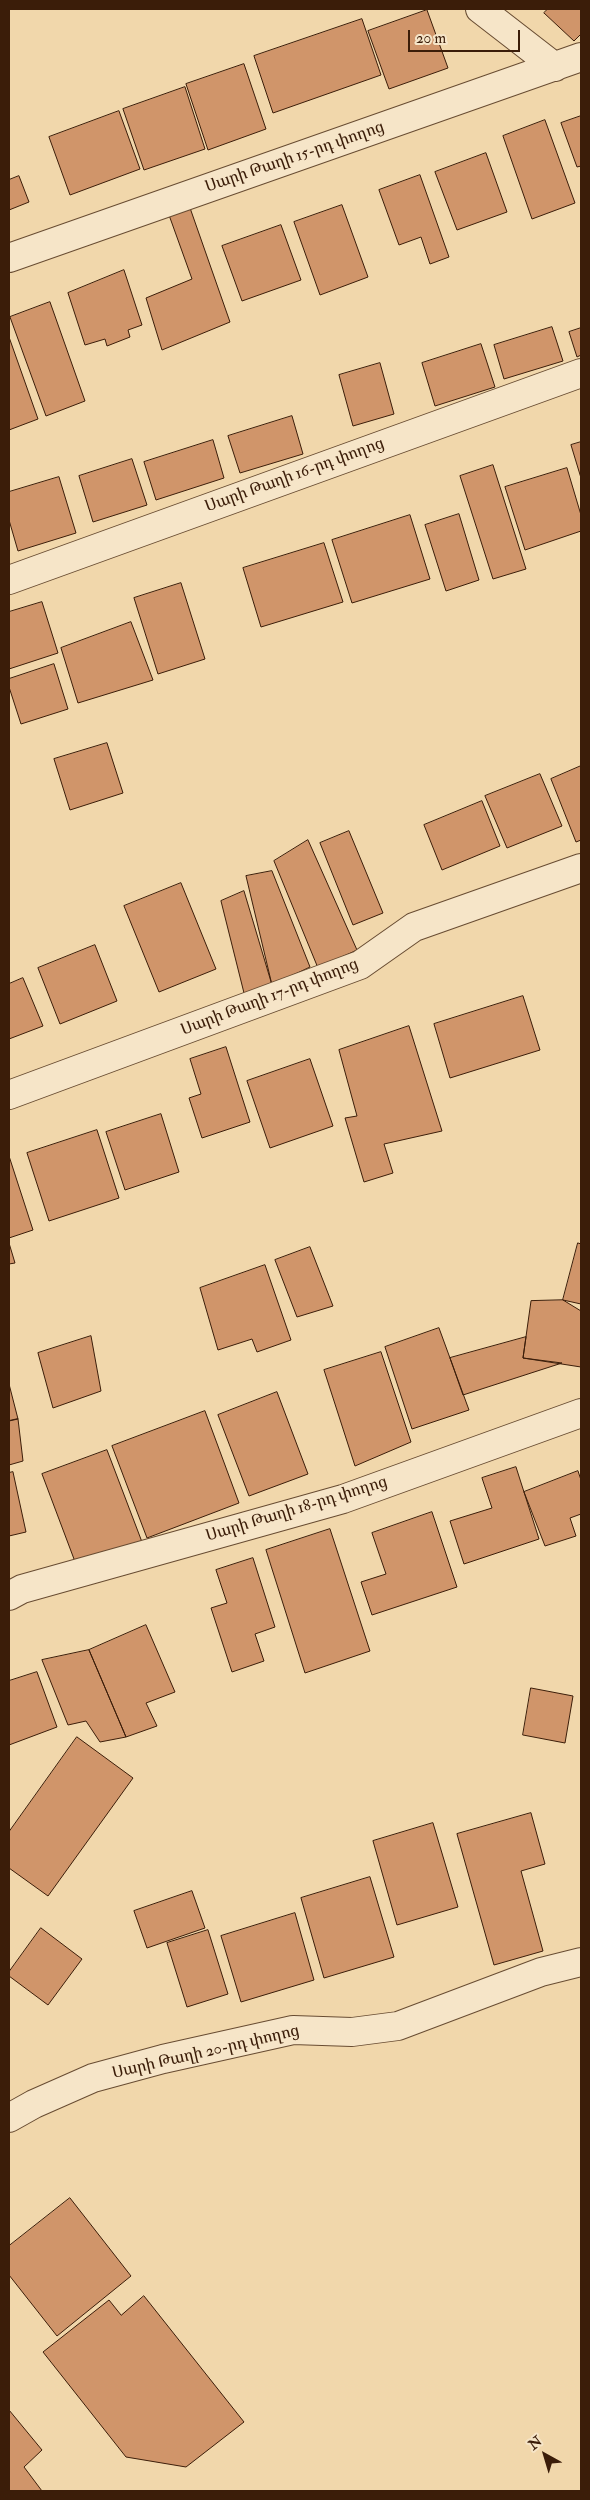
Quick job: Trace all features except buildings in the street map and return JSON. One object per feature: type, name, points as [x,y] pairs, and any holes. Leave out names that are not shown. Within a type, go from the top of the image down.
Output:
[{"type":"street","points":[[480,9],[555,67]]},
{"type":"street","name":"Սարի Թաղի 15-րդ փողոց","points":[[9,258],[581,57]]},
{"type":"street","name":"Սարի Թաղի 16-րդ փողոց","points":[[9,580],[581,373]]},
{"type":"street","name":"Սարի Թաղի 17-րդ փողոց","points":[[9,1095],[360,966],[414,927],[581,868]]},
{"type":"street","name":"Սարի Թաղի 18-րդ փողոց","points":[[9,1596],[22,1589],[343,1499],[581,1413]]},
{"type":"street","name":"Սարի Թաղի 20-րդ փողոց","points":[[9,2118],[34,2104],[93,2078],[163,2059],[293,2030],[352,2032],[398,2026],[546,1970],[581,1962]]}]
